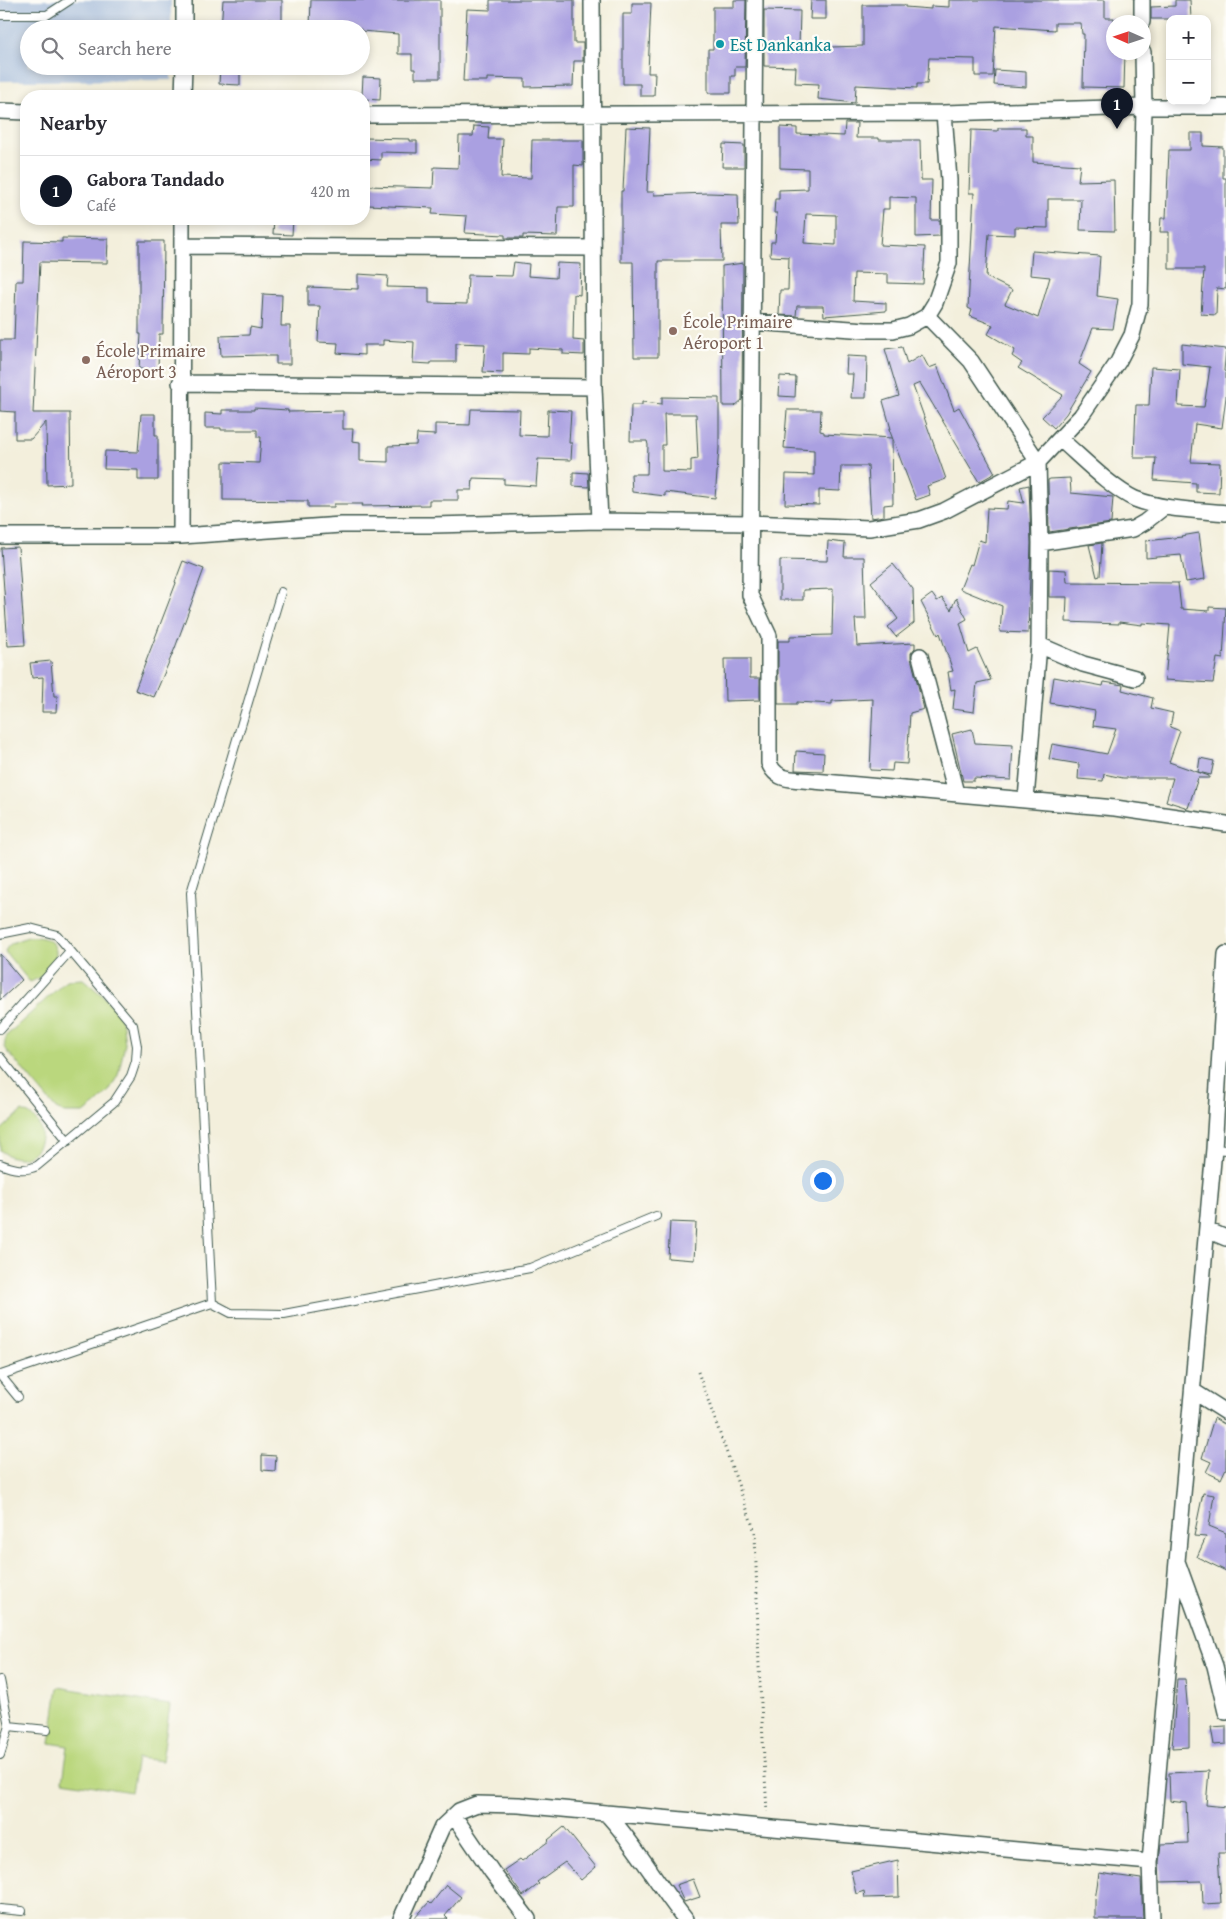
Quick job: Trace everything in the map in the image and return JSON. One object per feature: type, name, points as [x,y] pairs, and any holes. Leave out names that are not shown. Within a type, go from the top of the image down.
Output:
[{"type":"street","points":[[184,0],[184,20]]},
{"type":"street","points":[[592,0],[594,387],[600,521]]},
{"type":"street","points":[[755,0],[750,595],[769,636],[769,762],[772,769],[778,775],[791,779],[1115,808],[1226,824]]},
{"type":"street","points":[[1142,0],[1142,15]]},
{"type":"street","points":[[0,536],[181,536],[341,525],[600,521],[750,523],[869,528],[919,520],[944,511],[1038,462],[1081,416],[1118,362],[1132,335],[1140,304],[1143,60]]},
{"type":"street","points":[[183,90],[184,75]]},
{"type":"street","points":[[370,115],[944,114],[1144,107],[1226,107]]},
{"type":"street","points":[[0,111],[20,112]]},
{"type":"street","points":[[752,322],[866,330],[893,330],[909,326],[927,316],[935,303],[948,263],[949,180],[944,114]]},
{"type":"street","points":[[181,536],[182,225]]},
{"type":"street","points":[[182,246],[593,248]]},
{"type":"street","points":[[927,316],[971,361],[1038,462],[1040,543],[1039,645],[1026,799]]},
{"type":"street","points":[[180,383],[594,387]]},
{"type":"street","points":[[1060,440],[1120,490],[1135,499],[1164,506],[1226,512]]},
{"type":"street","points":[[1040,543],[1133,529],[1145,522],[1164,506]]},
{"type":"street","points":[[1039,645],[1083,664],[1134,678]]},
{"type":"street","points":[[920,656],[956,793]]},
{"type":"street","points":[[1152,1919],[1150,1862],[1176,1560],[1207,1230],[1220,1149],[1226,954]]},
{"type":"street","points":[[1207,1230],[1226,1238]]},
{"type":"street","points":[[1193,1391],[1226,1412]]},
{"type":"street","points":[[1176,1560],[1221,1668],[1226,1712]]},
{"type":"street","points":[[401,1919],[442,1827],[459,1810],[477,1804],[519,1805],[1150,1862]]},
{"type":"street","points":[[606,1813],[624,1832],[685,1919]]},
{"type":"street","points":[[454,1816],[492,1872],[528,1919]]},
{"type":"lane","points":[[0,15],[47,15],[70,0]]},
{"type":"lane","points":[[212,1303],[191,892],[281,592]]},
{"type":"lane","points":[[0,934],[30,928],[57,935],[133,1024],[137,1046],[136,1061],[131,1076],[114,1102],[38,1166],[28,1170],[13,1169],[0,1164]]},
{"type":"lane","points":[[0,1029],[70,951]]},
{"type":"lane","points":[[0,1058],[68,1141]]},
{"type":"lane","points":[[18,1397],[0,1375],[212,1303],[231,1313],[284,1314],[530,1268],[656,1216]]},
{"type":"lane","points":[[0,1680],[9,1726],[0,1755]]},
{"type":"lane","points":[[9,1726],[47,1730]]},
{"type":"lane","points":[[0,1909],[22,1911]]},
{"type":"path","points":[[698,1372],[755,1532],[759,1667],[768,1828]]},
{"type":"shaded area","points":[[0,0],[171,0],[171,20],[20,20],[20,75],[171,75],[171,80],[0,81]]},
{"type":"green space","points":[[28,937],[50,941],[55,947],[56,954],[54,962],[49,969],[30,982],[5,952],[11,944]]},
{"type":"green space","points":[[83,979],[103,996],[118,1013],[123,1026],[125,1044],[118,1075],[109,1091],[84,1113],[65,1113],[56,1109],[7,1051],[5,1042],[7,1035],[67,980]]},
{"type":"green space","points":[[22,1111],[34,1118],[40,1127],[41,1137],[38,1146],[32,1154],[23,1158],[12,1157],[0,1150],[0,1131]]},
{"type":"green space","points":[[58,1687],[170,1705],[162,1761],[137,1758],[131,1792],[63,1781],[68,1746],[50,1743]]},
{"type":"building","points":[[223,0],[282,0],[282,20],[222,20]]},
{"type":"building","points":[[311,0],[440,0],[440,78],[415,78],[415,69],[412,69],[412,54],[398,54],[398,34],[370,32],[370,20],[310,20]]},
{"type":"building","points":[[490,0],[574,0],[574,43],[583,43],[583,61],[574,61],[573,86],[525,87],[525,79],[487,78],[487,81],[463,81],[467,9],[490,10]]},
{"type":"building","points":[[734,0],[746,0],[745,67],[735,67],[735,76],[731,76],[731,93],[708,93],[708,49],[713,49],[713,7],[734,7]]},
{"type":"building","points":[[811,0],[826,0],[826,19],[810,19]]},
{"type":"building","points":[[949,0],[1105,0],[1106,60],[1125,60],[1124,88],[1083,87],[1084,34],[1082,34],[1081,23],[1055,23],[1055,30],[996,26],[993,76],[975,76],[975,59],[929,58],[927,84],[917,84],[917,88],[856,85],[855,103],[818,99],[819,84],[795,83],[796,67],[764,66],[764,10],[800,11],[799,48],[863,46],[863,5],[905,5],[905,7],[931,9],[931,6],[949,7]]},
{"type":"building","points":[[1175,0],[1190,0],[1191,15],[1166,15],[1166,19],[1151,19],[1151,7],[1175,6]]},
{"type":"building","points":[[632,3],[651,3],[648,73],[655,73],[654,96],[640,96],[640,84],[623,84],[623,14],[632,14]]},
{"type":"building","points":[[995,70],[1026,72],[1026,87],[994,85]]},
{"type":"building","points":[[220,75],[240,75],[240,85],[219,84]]},
{"type":"building","points":[[363,77],[381,78],[380,100],[370,99],[370,90],[362,90]]},
{"type":"building","points":[[845,123],[857,123],[856,138],[920,140],[921,180],[932,180],[931,220],[940,220],[940,236],[916,237],[916,198],[889,197],[889,209],[883,209],[880,245],[925,247],[923,284],[888,283],[888,274],[854,273],[853,301],[886,303],[886,311],[824,316],[823,306],[797,306],[796,316],[779,315],[780,290],[788,290],[789,257],[770,256],[771,242],[775,242],[777,213],[774,213],[775,199],[779,199],[779,190],[808,189],[808,169],[780,168],[780,127],[797,128],[797,134],[844,136]],"holes":[[[806,214],[836,215],[836,245],[804,243]]]},
{"type":"building","points":[[474,126],[489,127],[488,139],[503,139],[501,177],[531,178],[532,140],[583,140],[583,166],[574,165],[574,207],[558,207],[557,236],[523,235],[523,238],[505,238],[505,235],[465,233],[467,216],[432,214],[433,208],[370,205],[370,186],[433,188],[434,167],[458,168],[459,136],[473,136]]},
{"type":"building","points":[[626,127],[650,128],[647,192],[654,192],[654,195],[738,194],[739,225],[721,225],[722,261],[658,261],[658,357],[634,357],[633,262],[621,262],[621,191],[623,191]]},
{"type":"building","points":[[998,128],[1026,128],[1026,136],[1033,136],[1033,162],[1080,165],[1078,181],[1114,180],[1115,231],[1080,230],[1081,199],[1048,199],[1048,228],[1015,227],[1015,235],[989,234],[986,277],[1012,290],[1005,304],[1038,318],[1050,277],[1030,275],[1032,251],[1100,256],[1097,296],[1118,299],[1113,329],[1093,328],[1079,364],[1091,372],[1066,414],[1054,428],[1042,417],[1063,395],[1018,368],[1022,363],[1012,356],[1015,350],[988,334],[993,325],[970,316],[972,310],[968,308],[974,193],[969,193],[971,130],[998,131]]},
{"type":"building","points":[[1190,133],[1203,133],[1203,146],[1223,147],[1223,178],[1226,178],[1226,289],[1217,288],[1216,315],[1201,314],[1204,269],[1169,269],[1169,232],[1160,232],[1161,218],[1166,218],[1169,150],[1190,150]]},
{"type":"building","points":[[370,138],[410,139],[410,141],[417,141],[417,153],[381,152],[381,160],[370,159]]},
{"type":"building","points":[[723,144],[744,145],[744,167],[722,167]]},
{"type":"building","points":[[274,225],[293,225],[292,235],[273,234]]},
{"type":"building","points":[[62,238],[108,239],[107,263],[40,262],[33,413],[70,413],[71,484],[47,485],[46,422],[31,439],[15,439],[15,412],[0,411],[0,340],[14,340],[16,281],[23,281],[24,241],[62,242]]},
{"type":"building","points":[[139,241],[164,241],[163,334],[159,334],[158,370],[139,369],[141,334],[139,334]]},
{"type":"building","points":[[514,262],[529,264],[528,276],[556,278],[557,263],[581,264],[580,295],[574,294],[573,340],[584,341],[584,355],[563,354],[563,350],[529,348],[529,354],[503,353],[503,373],[483,372],[485,344],[456,343],[456,362],[431,362],[431,364],[413,363],[414,342],[383,340],[383,345],[364,345],[364,355],[337,353],[338,343],[318,342],[320,306],[308,306],[308,287],[358,289],[358,274],[388,276],[387,287],[429,288],[429,303],[467,304],[468,275],[512,276]]},
{"type":"building","points":[[743,263],[742,400],[735,406],[723,406],[722,266]]},
{"type":"building","points":[[263,294],[282,295],[281,326],[290,326],[290,364],[276,364],[276,356],[221,356],[220,336],[249,335],[250,327],[261,329]]},
{"type":"building","points":[[1182,344],[1226,349],[1224,371],[1226,372],[1226,397],[1222,428],[1195,424],[1191,462],[1220,463],[1219,493],[1196,492],[1196,483],[1154,480],[1156,458],[1134,458],[1136,405],[1149,405],[1151,367],[1180,369],[1178,406],[1204,407],[1210,367],[1182,364]]},
{"type":"building","points":[[902,347],[907,364],[922,355],[929,368],[937,365],[954,410],[959,407],[995,473],[979,482],[920,383],[913,386],[946,479],[927,486],[930,495],[916,500],[889,429],[891,429],[883,401],[899,396],[885,349]]},
{"type":"building","points":[[847,356],[867,357],[866,398],[851,398],[853,374],[846,374]]},
{"type":"building","points":[[780,376],[796,377],[795,397],[779,396]]},
{"type":"building","points":[[662,397],[719,398],[719,448],[715,498],[665,492],[665,496],[632,492],[631,474],[647,474],[648,445],[647,441],[630,441],[631,405],[642,405],[642,402],[662,404]],"holes":[[[664,414],[696,414],[698,459],[691,460],[691,472],[662,471],[662,445],[665,445]]]},
{"type":"building","points":[[254,408],[288,410],[288,412],[343,411],[343,429],[353,429],[352,441],[360,442],[360,461],[388,462],[388,446],[416,445],[417,434],[435,435],[435,424],[470,425],[471,409],[520,410],[519,435],[547,436],[548,410],[571,411],[569,443],[572,443],[571,460],[538,459],[536,486],[504,484],[504,479],[473,478],[472,490],[458,490],[458,500],[429,500],[429,505],[362,506],[363,504],[334,504],[334,507],[308,507],[308,501],[223,500],[223,462],[259,463],[261,437],[257,437],[257,430],[205,428],[205,413],[222,414],[222,410],[254,410]]},
{"type":"building","points":[[787,410],[821,410],[820,431],[824,432],[824,434],[892,438],[893,504],[884,505],[884,516],[871,518],[868,466],[841,466],[840,491],[819,490],[819,505],[785,504],[786,474],[814,475],[814,450],[784,448]]},
{"type":"building","points":[[141,414],[155,414],[155,435],[158,435],[158,480],[138,480],[138,470],[104,469],[105,451],[138,452]]},
{"type":"building","points":[[573,472],[588,473],[589,487],[573,486]]},
{"type":"building","points":[[1070,478],[1071,493],[1113,497],[1111,523],[1049,532],[1048,480]]},
{"type":"building","points":[[1029,485],[1031,543],[1028,633],[1000,632],[1002,606],[960,589],[970,564],[972,565],[979,540],[985,542],[987,508],[1007,509],[1008,501],[1024,503],[1020,487]]},
{"type":"building","points":[[1199,533],[1205,579],[1186,582],[1181,555],[1146,558],[1146,541]]},
{"type":"building","points":[[828,541],[845,543],[844,557],[864,557],[866,619],[855,619],[857,646],[915,643],[911,658],[924,709],[910,713],[907,764],[893,763],[892,771],[870,770],[873,699],[832,701],[832,704],[797,702],[797,704],[778,704],[778,641],[790,641],[790,636],[832,635],[833,589],[803,590],[803,600],[780,600],[780,560],[827,561]]},
{"type":"building","points":[[1102,543],[1100,576],[1097,577],[1089,545]]},
{"type":"building","points":[[18,547],[25,645],[8,646],[1,548]]},
{"type":"building","points":[[183,561],[204,569],[175,648],[154,697],[135,690]]},
{"type":"building","points":[[893,564],[913,589],[914,623],[896,637],[888,627],[898,619],[871,582]]},
{"type":"building","points":[[1049,569],[1066,570],[1067,582],[1178,583],[1181,609],[1209,611],[1209,607],[1226,608],[1223,659],[1217,658],[1213,683],[1165,680],[1170,625],[1142,623],[1142,625],[1119,622],[1119,624],[1066,622],[1067,597],[1049,597]]},
{"type":"building","points":[[932,594],[937,601],[942,598],[951,610],[956,598],[967,619],[960,623],[969,653],[977,649],[991,680],[977,683],[974,712],[953,709],[955,689],[951,690],[948,672],[953,671],[940,633],[938,635],[921,602]]},
{"type":"building","points":[[724,659],[750,659],[750,678],[760,678],[760,700],[725,701]]},
{"type":"building","points":[[51,661],[54,696],[57,696],[56,712],[42,712],[43,677],[32,678],[30,663]]},
{"type":"building","points":[[1054,677],[1103,686],[1104,682],[1123,685],[1122,690],[1153,698],[1151,708],[1173,713],[1170,727],[1180,731],[1169,762],[1209,776],[1209,778],[1198,778],[1188,808],[1166,801],[1173,778],[1123,778],[1104,774],[1103,781],[1078,779],[1079,764],[1049,759],[1052,744],[1107,754],[1116,729],[1093,726],[1095,711],[1050,703]]},
{"type":"building","points":[[972,729],[975,743],[1013,745],[1011,780],[974,778],[974,781],[963,781],[952,734]]},
{"type":"building","points":[[796,751],[824,753],[823,771],[795,770]]},
{"type":"building","points":[[1200,758],[1214,761],[1211,775],[1198,772]]},
{"type":"building","points":[[0,954],[22,980],[0,1000]]},
{"type":"building","points":[[670,1222],[696,1223],[694,1260],[668,1258]]},
{"type":"building","points":[[1214,1418],[1226,1425],[1226,1468],[1221,1479],[1206,1472],[1211,1462],[1202,1458]]},
{"type":"building","points":[[262,1455],[276,1456],[275,1471],[262,1470]]},
{"type":"building","points":[[1203,1493],[1214,1495],[1209,1526],[1226,1533],[1226,1571],[1197,1557],[1206,1537],[1194,1536]]},
{"type":"building","points":[[1177,1679],[1185,1679],[1189,1713],[1189,1747],[1172,1748]]},
{"type":"building","points":[[1226,1726],[1226,1744],[1214,1745],[1211,1727]]},
{"type":"building","points":[[1209,1771],[1206,1805],[1226,1807],[1226,1853],[1218,1853],[1221,1903],[1203,1904],[1202,1881],[1160,1882],[1159,1862],[1161,1844],[1188,1843],[1186,1803],[1170,1801],[1169,1773]]},
{"type":"building","points":[[564,1827],[596,1867],[581,1880],[565,1862],[537,1882],[539,1884],[523,1896],[504,1870],[520,1859],[522,1861]]},
{"type":"building","points":[[898,1860],[899,1897],[865,1898],[864,1891],[856,1894],[851,1871]]},
{"type":"building","points":[[1099,1873],[1141,1879],[1143,1919],[1095,1919],[1095,1900]]},
{"type":"building","points":[[693,1879],[700,1897],[684,1902],[676,1885]]},
{"type":"building","points":[[446,1885],[461,1897],[445,1916],[448,1919],[414,1919],[429,1902],[431,1904]]},
{"type":"place","name":"Est Dankanka","points":[[720,44]]},
{"type":"place","name":"Gabora Tandado","points":[[1117,129]]},
{"type":"place","name":"École Primaire Aéroport 1","points":[[673,331]]},
{"type":"place","name":"École Primaire Aéroport 3","points":[[86,360]]}]
